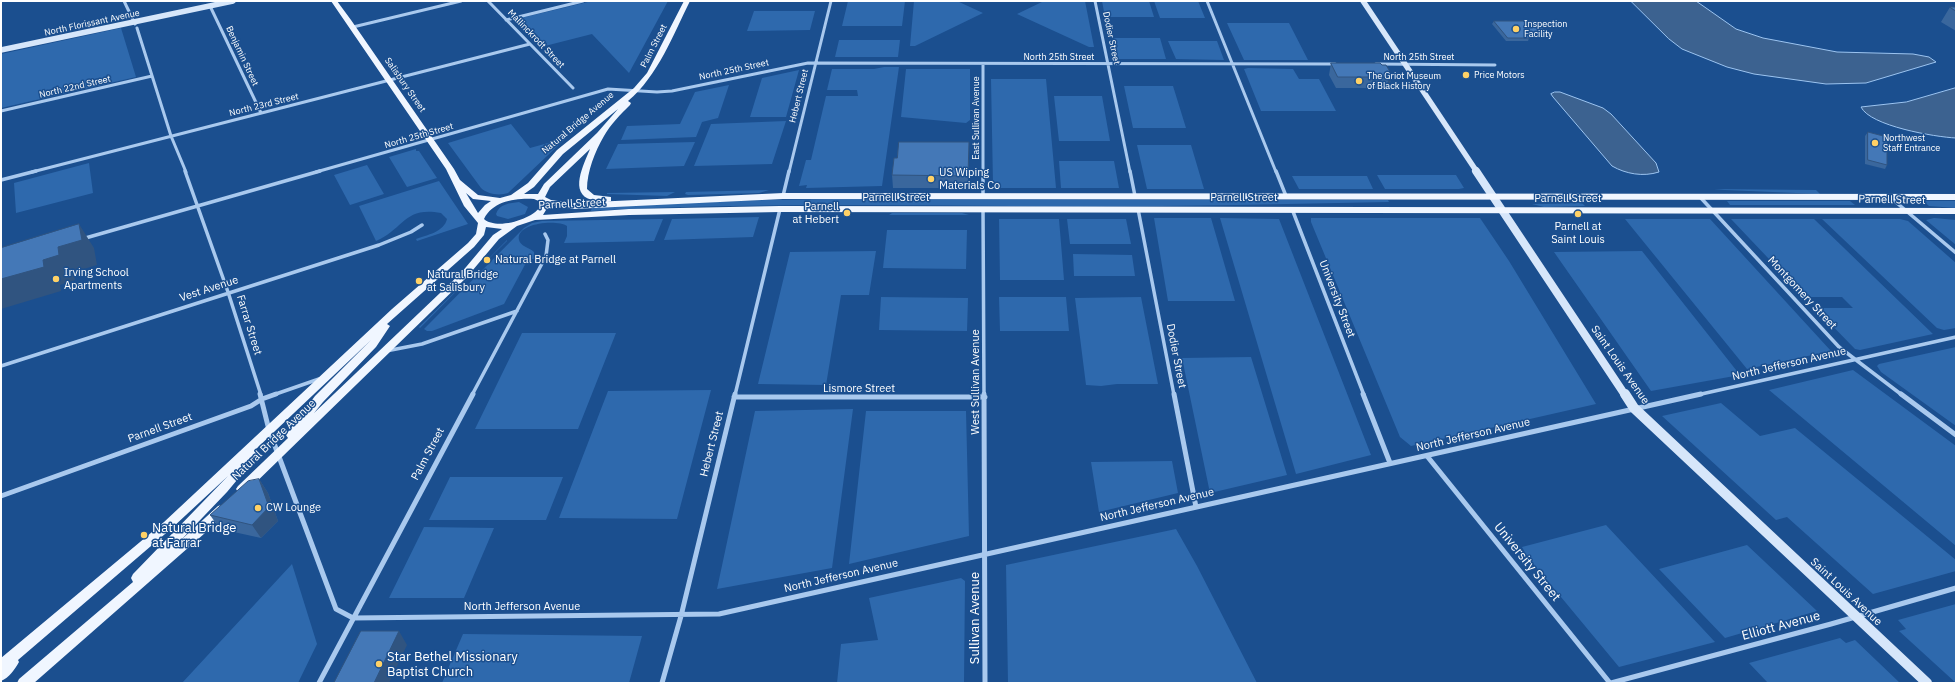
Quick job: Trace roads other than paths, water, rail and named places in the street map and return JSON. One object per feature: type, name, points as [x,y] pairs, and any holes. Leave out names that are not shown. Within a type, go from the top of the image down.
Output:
[{"type":"main road","name":"Salisbury Street","points":[[334,1],[458,182],[464,200],[481,220]]},
{"type":"main road","name":"Palm Street","points":[[630,96],[637,90],[650,73],[687,1]]},
{"type":"main road","name":"Natural Bridge Avenue","points":[[533,218],[544,208],[543,199],[547,186],[600,135],[624,108],[630,96]]},
{"type":"main road","name":"Natural Bridge Avenue","points":[[513,197],[532,185],[549,163],[560,152],[630,96]]},
{"type":"main road","points":[[600,135],[584,177],[582,187],[586,194],[601,199],[660,201]]},
{"type":"main road","name":"Salisbury Street","points":[[458,182],[476,197],[489,200],[502,200]]},
{"type":"main road","name":"Parnell Street","points":[[513,197],[543,199],[573,206],[783,196],[1956,197]]},
{"type":"main road","points":[[1350,210],[1409,204],[1473,202],[1486,200],[1493,196]]},
{"type":"main road","points":[[513,197],[502,200],[485,209],[481,220],[497,226],[516,223]]},
{"type":"main road","name":"Parnell Street","points":[[516,223],[533,218],[602,213],[780,209],[1956,211]]},
{"type":"main road","name":"Natural Bridge Avenue","points":[[1,666],[168,525],[395,311],[477,239],[481,231],[481,220]]},
{"type":"main road","name":"Natural Bridge Avenue","points":[[24,683],[201,530],[469,270],[496,237],[516,223]]},
{"type":"main road","points":[[278,454],[319,399],[372,345],[395,311]]},
{"type":"main road","points":[[108,610],[152,561],[223,489],[269,430]]},
{"type":"main road","points":[[1,675],[35,637]]},
{"type":"street","name":"Farrar Street","points":[[124,1],[136,25],[171,136],[228,292],[262,399],[269,430],[336,609],[353,618]]},
{"type":"street","name":"North Florissant Avenue","points":[[1,50],[136,25],[233,1]]},
{"type":"street","points":[[353,27],[461,1]]},
{"type":"street","name":"Mallinckrodt Street","points":[[488,1],[573,88]]},
{"type":"street","points":[[506,20],[583,1]]},
{"type":"street","name":"Hebert Street","points":[[783,196],[831,1]]},
{"type":"street","name":"Dodier Street","points":[[1095,1],[1135,196]]},
{"type":"street","points":[[1207,1],[1286,196]]},
{"type":"street","name":"Saint Louis Avenue","points":[[1363,1],[1634,408],[1927,683]]},
{"type":"street","name":"Benjamin Street","points":[[210,6],[261,113]]},
{"type":"street","name":"North 23rd Street","points":[[1,180],[530,44]]},
{"type":"street","name":"North 25th Street","points":[[76,241],[602,91],[614,89],[672,91],[792,65],[816,63],[1343,64]]},
{"type":"street","name":"East Sullivan Avenue","points":[[983,64],[983,196]]},
{"type":"street","name":"North 25th Street","points":[[1372,64],[1495,65]]},
{"type":"street","name":"North 22nd Street","points":[[1,111],[152,76]]},
{"type":"street","name":"Montgomery Street","points":[[1700,197],[1839,347],[1854,360],[1956,435]]},
{"type":"street","points":[[1890,197],[1956,253]]},
{"type":"street","name":"Hebert Street","points":[[662,683],[681,616],[780,209]]},
{"type":"street","name":"West Sullivan Avenue","points":[[983,209],[986,554]]},
{"type":"street","name":"Dodier Street","points":[[1138,209],[1196,506]]},
{"type":"street","name":"University Street","points":[[1292,209],[1390,463]]},
{"type":"street","name":"Vest Avenue","points":[[1,366],[228,292],[379,245],[411,232],[422,225]]},
{"type":"street","name":"Palm Street","points":[[319,683],[546,256],[548,240],[546,234]]},
{"type":"street","points":[[385,352],[422,344],[517,311]]},
{"type":"street","name":"North Jefferson Avenue","points":[[353,618],[681,616],[719,614],[1956,337]]},
{"type":"street","name":"Parnell Street","points":[[1,496],[244,409],[262,399],[326,377]]},
{"type":"street","name":"Lismore Street","points":[[734,398],[985,398]]},
{"type":"street","name":"University Street","points":[[1426,456],[1610,683]]},
{"type":"street","name":"Sullivan Avenue","points":[[985,683],[986,554]]},
{"type":"street","name":"Elliott Avenue","points":[[1610,683],[1856,617],[1956,588]]},
{"type":"place","name":"Inspection Facility","points":[[1516,29]]},
{"type":"place","name":"Price Motors","points":[[1466,75]]},
{"type":"place","name":"The Griot Museum of Black History","points":[[1359,81]]},
{"type":"place","name":"Northwest Staff Entrance","points":[[1875,143]]},
{"type":"place","name":"US Wiping Materials Co","points":[[931,179]]},
{"type":"place","name":"Parnell at Hebert","points":[[847,213]]},
{"type":"place","name":"Parnell at Saint Louis","points":[[1578,214]]},
{"type":"place","name":"Natural Bridge at Parnell","points":[[487,260]]},
{"type":"place","name":"Irving School Apartments","points":[[56,279]]},
{"type":"place","name":"Natural Bridge at Salisbury","points":[[419,281]]},
{"type":"place","name":"CW Lounge","points":[[258,508]]},
{"type":"place","name":"Natural Bridge at Farrar","points":[[144,535]]},
{"type":"place","name":"Star Bethel Missionary Baptist Church","points":[[379,664]]}]
